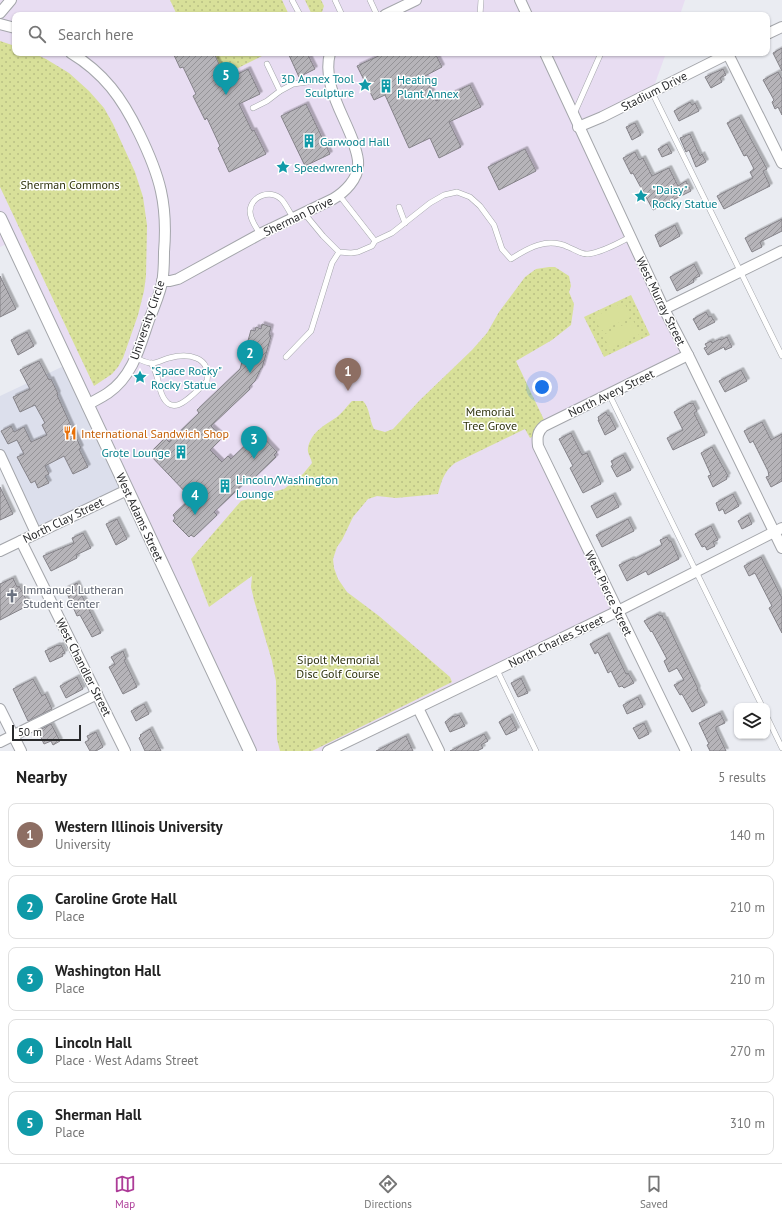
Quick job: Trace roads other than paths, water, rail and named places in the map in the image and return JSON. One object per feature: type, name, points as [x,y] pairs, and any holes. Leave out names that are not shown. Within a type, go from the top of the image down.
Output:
[{"type":"street","points":[[0,13],[11,0]]},
{"type":"street","points":[[391,12],[416,0]]},
{"type":"street","points":[[520,0],[526,12]]},
{"type":"street","points":[[0,24],[12,27]]},
{"type":"street","points":[[770,33],[782,27]]},
{"type":"street","name":"University Circle","points":[[76,56],[98,73],[128,110],[159,182],[164,202],[166,234],[162,281],[136,358],[124,378],[117,386],[109,393],[87,405]]},
{"type":"street","name":"Sherman Drive","points":[[162,281],[178,279],[260,234],[339,196],[349,186],[356,175],[358,158],[329,79],[328,64],[329,56]]},
{"type":"street","name":"West Murray Street","points":[[546,56],[664,309],[778,530],[782,548]]},
{"type":"street","name":"Stadium Drive","points":[[578,126],[602,117],[723,56]]},
{"type":"street","points":[[730,56],[782,163]]},
{"type":"street","name":"West Adams Street","points":[[0,218],[250,751]]},
{"type":"street","points":[[664,309],[782,251]]},
{"type":"street","name":"North Avery Street","points":[[537,434],[544,426],[688,355]]},
{"type":"street","name":"West Pierce Street","points":[[537,434],[538,446],[686,751]]},
{"type":"street","points":[[0,455],[36,533]]},
{"type":"street","name":"North Clay Street","points":[[0,551],[127,490]]},
{"type":"street","name":"North Charles Street","points":[[328,751],[340,748],[418,708],[618,611],[778,530]]},
{"type":"street","name":"West Chandler Street","points":[[21,541],[126,751]]},
{"type":"street","points":[[0,742],[97,694]]},
{"type":"street","points":[[418,708],[439,751]]},
{"type":"street","points":[[0,709],[21,751]]},
{"type":"lane","points":[[292,0],[298,12]]},
{"type":"lane","points":[[335,0],[341,12]]},
{"type":"lane","points":[[370,0],[376,12]]},
{"type":"lane","points":[[480,12],[482,0]]},
{"type":"lane","points":[[573,115],[600,56]]},
{"type":"lane","points":[[266,64],[280,91]]},
{"type":"lane","points":[[253,108],[267,101],[280,91],[293,84],[329,79]]},
{"type":"lane","points":[[652,92],[782,356]]},
{"type":"lane","points":[[304,212],[323,236],[339,252],[351,253],[358,252],[372,246],[375,241],[392,233],[430,203],[444,195],[457,192],[470,198],[480,206],[494,225],[502,249],[511,259],[538,244],[550,243],[564,245],[586,255],[595,253],[630,237]]},
{"type":"lane","points":[[260,234],[251,217],[250,211],[252,205],[259,196],[271,194],[281,199],[293,218]]},
{"type":"lane","points":[[339,196],[375,241]]},
{"type":"lane","points":[[399,207],[405,222]]},
{"type":"lane","points":[[286,357],[311,331],[332,264],[339,252]]},
{"type":"lane","points":[[136,358],[151,363],[178,356],[199,359],[206,366],[208,375],[207,381],[181,404],[175,406],[167,403],[162,396],[155,369],[151,363]]},
{"type":"lane","points":[[609,394],[761,703]]},
{"type":"lane","points":[[497,670],[536,751]]},
{"type":"lane","points":[[770,723],[782,748]]},
{"type":"place","name":"3D Annex Tool Sculpture","points":[[365,85]]},
{"type":"place","name":"Heating Plant Annex","points":[[386,86]]},
{"type":"place","name":"Sherman Hall","points":[[226,95]]},
{"type":"place","name":"Garwood Hall","points":[[309,141]]},
{"type":"place","name":"Speedwrench","points":[[283,167]]},
{"type":"place","name":"\"Daisy\" Rocky Statue","points":[[641,196]]},
{"type":"place","name":"Caroline Grote Hall","points":[[250,373]]},
{"type":"place","name":"\"Space Rocky\" Rocky Statue","points":[[140,377]]},
{"type":"place","name":"Western Illinois University","points":[[348,391]]},
{"type":"place","name":"International Sandwich Shop","points":[[70,433]]},
{"type":"place","name":"Grote Lounge","points":[[181,452]]},
{"type":"place","name":"Washington Hall","points":[[254,459]]},
{"type":"place","name":"Lincoln/Washington Lounge","points":[[225,486]]},
{"type":"place","name":"Lincoln Hall","points":[[195,515]]},
{"type":"place","name":"Immanuel Lutheran Student Center","points":[[12,596]]},
{"type":"park label","name":"Sherman Commons","points":[[70,184]]},
{"type":"park label","name":"Memorial Tree Grove","points":[[490,418]]},
{"type":"park label","name":"Sipolt Memorial Disc Golf Course","points":[[338,666]]}]
